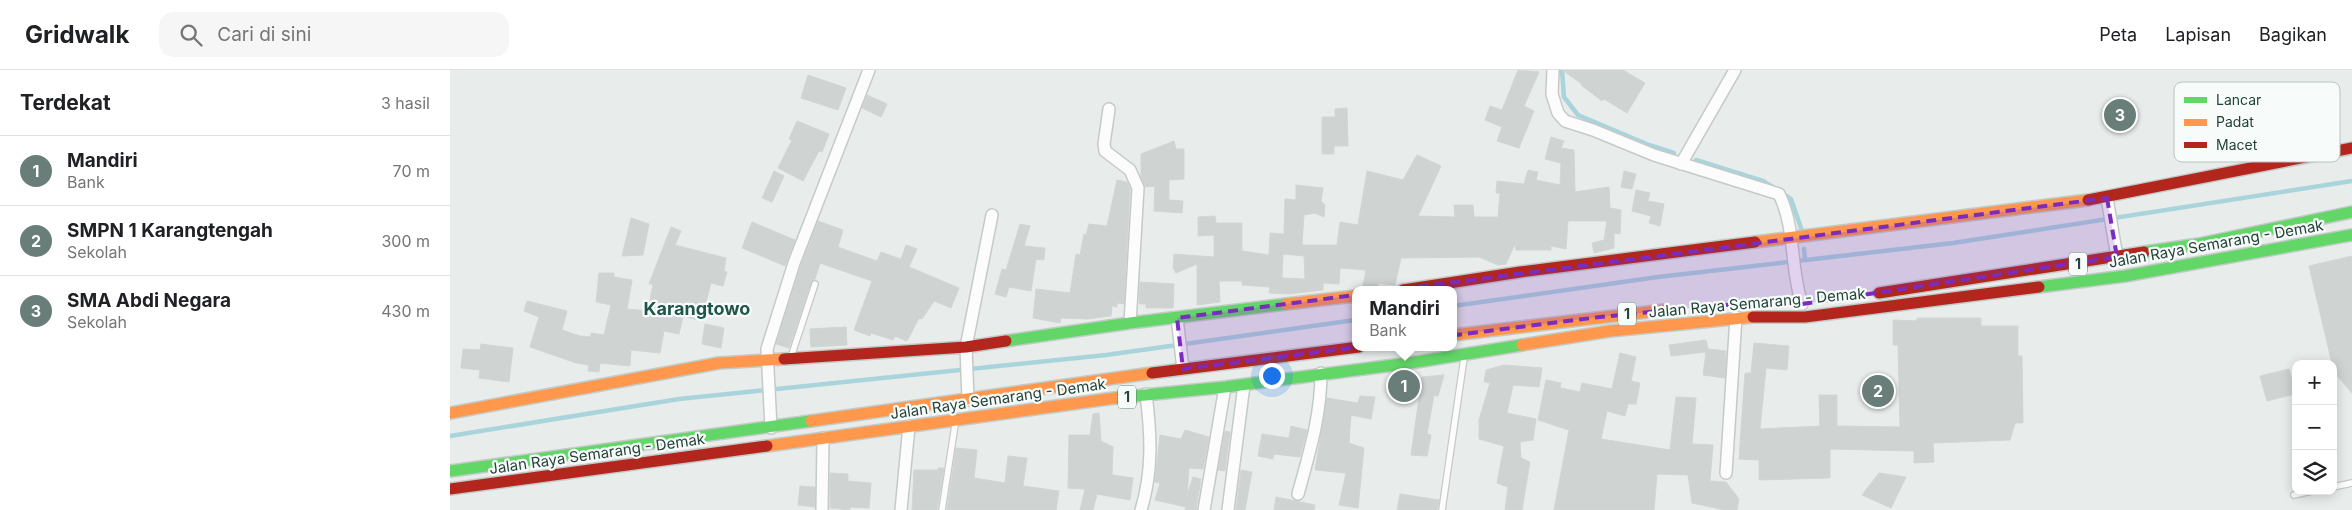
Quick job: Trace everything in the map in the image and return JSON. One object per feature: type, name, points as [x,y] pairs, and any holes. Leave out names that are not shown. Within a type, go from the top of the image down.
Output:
[{"type":"main road","points":[[1430,286],[1539,270],[2108,202],[2289,162]]},
{"type":"main road","name":"Jalan Raya Semarang - Demak","points":[[1870,294],[2199,244],[2352,212]]},
{"type":"main road","name":"Jalan Raya Semarang - Demak","points":[[450,489],[1146,394],[1244,385],[1321,373],[1410,363],[1610,331],[1736,317],[1804,317],[2125,276],[2352,235]]},
{"type":"main road","points":[[450,414],[719,363],[790,357],[966,349],[1130,323],[1178,321],[1352,296]]},
{"type":"main road","name":"Jalan Raya Semarang - Demak","points":[[1457,335],[1676,309]]},
{"type":"main road","name":"Jalan Raya Semarang - Demak","points":[[450,471],[771,428],[967,395],[1047,389],[1182,366],[1352,348]]},
{"type":"main road","points":[[1047,389],[1049,408]]},
{"type":"street","points":[[771,428],[766,350],[794,263],[869,70]]},
{"type":"street","points":[[1554,70],[1552,94],[1558,114],[1565,121],[1681,164],[1779,194],[1791,239],[1797,291],[1802,303]]},
{"type":"street","points":[[1681,164],[1735,70]]},
{"type":"street","points":[[1109,108],[1104,144],[1106,151],[1130,170],[1138,188],[1130,323]]},
{"type":"street","points":[[2108,202],[2117,257]]},
{"type":"street","points":[[967,395],[966,349],[992,215]]},
{"type":"street","points":[[1726,473],[1736,317]]},
{"type":"street","points":[[1178,321],[1182,366]]},
{"type":"street","points":[[1298,494],[1315,432],[1321,399],[1321,373]]},
{"type":"street","points":[[1228,510],[1244,385]]},
{"type":"street","points":[[1204,510],[1224,387]]},
{"type":"street","points":[[1141,510],[1146,492],[1150,460],[1151,432],[1146,394]]},
{"type":"street","points":[[901,510],[909,426]]},
{"type":"street","points":[[822,510],[823,438]]},
{"type":"lane","points":[[790,357],[815,284]]},
{"type":"lane","points":[[1442,510],[1465,353]]},
{"type":"lane","points":[[942,510],[956,420]]},
{"type":"lane","points":[[2337,486],[2352,484]]},
{"type":"highlighted area","points":[[2107,198],[2117,257],[1802,304],[1722,305],[1600,317],[1183,369],[1177,318]]},
{"type":"building","points":[[1518,70],[1539,72],[1524,106],[1534,111],[1519,148],[1497,141],[1502,127],[1485,120],[1490,106],[1502,110]]},
{"type":"building","points":[[1562,70],[1623,70],[1645,83],[1627,113],[1604,99],[1602,101]]},
{"type":"building","points":[[808,75],[846,88],[838,110],[801,98]]},
{"type":"building","points":[[867,95],[887,104],[881,117],[862,108]]},
{"type":"building","points":[[1347,108],[1348,146],[1334,146],[1334,154],[1322,154],[1322,117],[1335,117],[1335,109]]},
{"type":"building","points":[[797,121],[829,134],[822,152],[819,151],[803,181],[778,168],[792,140],[789,139]]},
{"type":"building","points":[[1551,137],[1564,141],[1561,148],[1574,150],[1575,192],[1609,187],[1610,208],[1621,210],[1620,234],[1614,233],[1614,248],[1594,253],[1592,243],[1604,240],[1607,221],[1568,221],[1566,249],[1551,246],[1551,250],[1516,250],[1515,244],[1506,264],[1498,265],[1479,257],[1401,258],[1395,285],[1378,283],[1378,286],[1363,286],[1366,270],[1340,268],[1339,284],[1323,283],[1323,290],[1289,294],[1269,293],[1270,287],[1242,285],[1242,281],[1219,281],[1220,302],[1197,305],[1197,264],[1176,273],[1173,268],[1174,254],[1214,257],[1214,235],[1198,236],[1198,217],[1215,216],[1216,223],[1242,223],[1242,251],[1269,255],[1270,233],[1284,234],[1285,199],[1296,200],[1296,185],[1323,188],[1321,201],[1325,205],[1324,217],[1315,213],[1304,215],[1302,245],[1337,245],[1340,222],[1358,225],[1367,171],[1403,180],[1417,155],[1441,166],[1418,216],[1455,217],[1454,205],[1473,205],[1474,217],[1498,217],[1500,193],[1496,193],[1497,181],[1524,184],[1528,170],[1538,172],[1536,180],[1560,185],[1561,163],[1545,159]],"holes":[[[1283,254],[1304,256],[1305,279],[1282,278]]]},
{"type":"building","points":[[1174,141],[1176,149],[1184,149],[1184,179],[1169,180],[1169,200],[1183,201],[1182,213],[1154,211],[1155,186],[1145,187],[1141,177],[1141,154]]},
{"type":"building","points":[[774,171],[784,176],[772,202],[762,198]]},
{"type":"building","points":[[1624,171],[1636,174],[1632,189],[1621,187]]},
{"type":"building","points":[[1117,180],[1127,182],[1130,189],[1124,304],[1117,303],[1117,307],[1112,306],[1111,316],[1088,319],[1061,318],[1060,323],[1033,318],[1036,289],[1070,293],[1076,254],[1080,255],[1084,234],[1086,235],[1089,224],[1107,226]]},
{"type":"building","points":[[1636,190],[1650,193],[1648,201],[1664,204],[1660,226],[1649,223],[1651,216],[1632,211]]},
{"type":"building","points":[[631,218],[649,224],[643,255],[622,256]]},
{"type":"building","points":[[818,221],[843,230],[838,247],[877,261],[881,252],[901,259],[906,245],[917,249],[909,267],[959,288],[951,308],[934,301],[922,319],[919,318],[907,341],[895,336],[893,340],[871,333],[870,336],[854,330],[872,281],[820,263],[815,279],[811,283],[789,348],[776,344],[801,265]]},
{"type":"building","points":[[752,222],[795,240],[785,266],[742,248]]},
{"type":"building","points":[[1020,224],[1030,226],[1024,246],[1045,248],[1044,260],[1036,259],[1031,291],[1009,287],[1006,297],[995,294],[1002,269],[1006,270]]},
{"type":"building","points":[[671,227],[681,231],[675,245],[726,258],[724,271],[727,272],[723,286],[711,283],[701,321],[683,316],[679,334],[664,331],[660,353],[631,350],[630,366],[600,363],[599,372],[588,371],[589,365],[576,363],[530,347],[539,317],[524,311],[527,301],[567,311],[562,330],[580,336],[591,337],[591,333],[604,335],[611,305],[596,302],[599,273],[614,273],[614,277],[632,280],[627,309],[648,311],[653,284],[649,284]]},
{"type":"building","points":[[2352,256],[2352,393],[2337,376],[2337,360],[2331,360],[2309,266]]},
{"type":"building","points":[[1140,282],[1174,284],[1173,308],[1146,308],[1146,304],[1139,304]]},
{"type":"building","points":[[1917,318],[1981,318],[1981,326],[2018,326],[2018,356],[2022,356],[2023,423],[2015,423],[2010,440],[1933,443],[1934,462],[1914,463],[1914,451],[1830,449],[1830,478],[1759,480],[1759,460],[1739,459],[1745,373],[1751,373],[1754,343],[1789,346],[1787,370],[1766,368],[1760,429],[1820,426],[1819,395],[1837,395],[1837,426],[1900,427],[1898,345],[1893,345],[1893,320],[1917,321]]},
{"type":"building","points":[[705,324],[724,328],[721,348],[702,344]]},
{"type":"building","points":[[846,327],[847,345],[811,347],[810,329]]},
{"type":"building","points":[[1706,340],[1708,349],[1726,351],[1725,378],[1703,375],[1706,352],[1671,356],[1669,345]]},
{"type":"building","points":[[481,344],[513,348],[509,382],[479,378],[480,370],[461,368],[463,349],[480,350]]},
{"type":"building","points":[[1620,353],[1636,357],[1631,381],[1640,383],[1636,404],[1628,404],[1625,416],[1607,411],[1601,439],[1670,450],[1676,397],[1696,398],[1692,444],[1713,445],[1710,481],[1726,482],[1739,499],[1737,510],[1725,510],[1692,503],[1688,475],[1657,474],[1654,510],[1554,510],[1569,430],[1538,420],[1546,380],[1561,383],[1560,388],[1580,392],[1582,383],[1612,389]]},
{"type":"building","points":[[1504,365],[1542,368],[1539,387],[1513,385],[1507,413],[1536,419],[1533,440],[1520,442],[1521,458],[1530,462],[1522,510],[1505,510],[1508,487],[1497,483],[1504,446],[1479,439],[1479,420],[1490,383],[1484,382],[1486,370]]},
{"type":"building","points":[[2289,369],[2292,382],[2292,395],[2267,401],[2260,376]]},
{"type":"building","points":[[1444,375],[1438,396],[1434,395],[1427,434],[1431,435],[1427,456],[1411,455],[1422,377]]},
{"type":"building","points":[[1360,396],[1375,397],[1371,419],[1351,415],[1349,443],[1364,448],[1358,508],[1339,505],[1346,473],[1315,470],[1327,398],[1358,403]]},
{"type":"building","points":[[1099,413],[1101,441],[1113,447],[1112,475],[1133,478],[1130,500],[1097,494],[1093,510],[1080,510],[1085,489],[1068,488],[1069,435],[1090,435],[1093,414]]},
{"type":"building","points":[[1291,426],[1307,430],[1300,457],[1274,454],[1273,459],[1258,456],[1262,434],[1289,438]]},
{"type":"building","points":[[1185,430],[1209,437],[1203,469],[1189,468],[1187,496],[1193,477],[1201,479],[1196,510],[1185,510],[1186,507],[1155,500],[1160,483],[1155,482],[1160,435],[1181,439]]},
{"type":"building","points":[[1225,431],[1230,432],[1225,471],[1218,470]]},
{"type":"building","points":[[956,448],[977,450],[974,478],[1005,483],[1008,456],[1027,458],[1023,486],[1059,491],[1056,510],[947,510]]},
{"type":"building","points":[[938,468],[944,468],[937,510],[912,510],[914,470],[938,470]]},
{"type":"building","points":[[1241,470],[1252,472],[1245,510],[1236,510]]},
{"type":"building","points":[[830,473],[848,474],[848,481],[871,483],[869,508],[850,507],[850,510],[830,508]]},
{"type":"building","points":[[1879,473],[1906,477],[1891,508],[1862,495]]},
{"type":"building","points":[[800,486],[815,487],[815,507],[798,505]]},
{"type":"building","points":[[1400,494],[1439,500],[1437,510],[1397,510]]},
{"type":"building","points":[[1276,497],[1315,505],[1314,510],[1274,510]]},
{"type":"waterway","points":[[1562,70],[1564,97],[1578,115],[1649,145],[1674,153]]},
{"type":"waterway","points":[[1696,160],[1763,181],[1774,188]]},
{"type":"waterway","points":[[1457,305],[1658,277],[1953,243],[2352,181]]},
{"type":"waterway","points":[[1781,192],[1791,199],[1802,231]]},
{"type":"waterway","points":[[1804,249],[1805,260]]},
{"type":"waterway","points":[[450,436],[679,399],[1106,355],[1352,320]]},
{"type":"traffic: fast","points":[[2144,252],[2199,244],[2352,212]]},
{"type":"traffic: fast","points":[[2039,287],[2125,276],[2352,235]]},
{"type":"traffic: fast","points":[[1006,341],[1130,323],[1286,304]]},
{"type":"traffic: fast","points":[[1115,398],[1225,387],[1410,363],[1522,345]]},
{"type":"traffic: fast","points":[[450,471],[811,421]]},
{"type":"traffic: slow","points":[[1755,242],[2088,200]]},
{"type":"traffic: slow","points":[[1286,304],[1352,296]]},
{"type":"traffic: slow","points":[[1457,335],[1665,310]]},
{"type":"traffic: slow","points":[[1522,345],[1610,331],[1753,317]]},
{"type":"traffic: slow","points":[[450,413],[719,363],[784,359]]},
{"type":"traffic: slow","points":[[811,421],[1152,373]]},
{"type":"traffic: slow","points":[[767,446],[1115,398]]},
{"type":"traffic: jam","points":[[2340,150],[2352,148]]},
{"type":"traffic: jam","points":[[2088,200],[2281,162]]},
{"type":"traffic: jam","points":[[1429,286],[1520,272],[1755,242]]},
{"type":"traffic: jam","points":[[1879,293],[2144,252]]},
{"type":"traffic: jam","points":[[1753,317],[1805,317],[2039,287]]},
{"type":"traffic: jam","points":[[784,359],[966,347],[1006,341]]},
{"type":"traffic: jam","points":[[1152,373],[1352,348]]},
{"type":"traffic: jam","points":[[450,489],[767,446]]},
{"type":"place","name":"SMA Abdi Negara","points":[[2120,115]]},
{"type":"place","name":"Mandiri","points":[[1404,386]]},
{"type":"place","name":"SMPN 1 Karangtengah","points":[[1878,391]]},
{"type":"district","name":"Karangtowo","points":[[697,309]]}]
